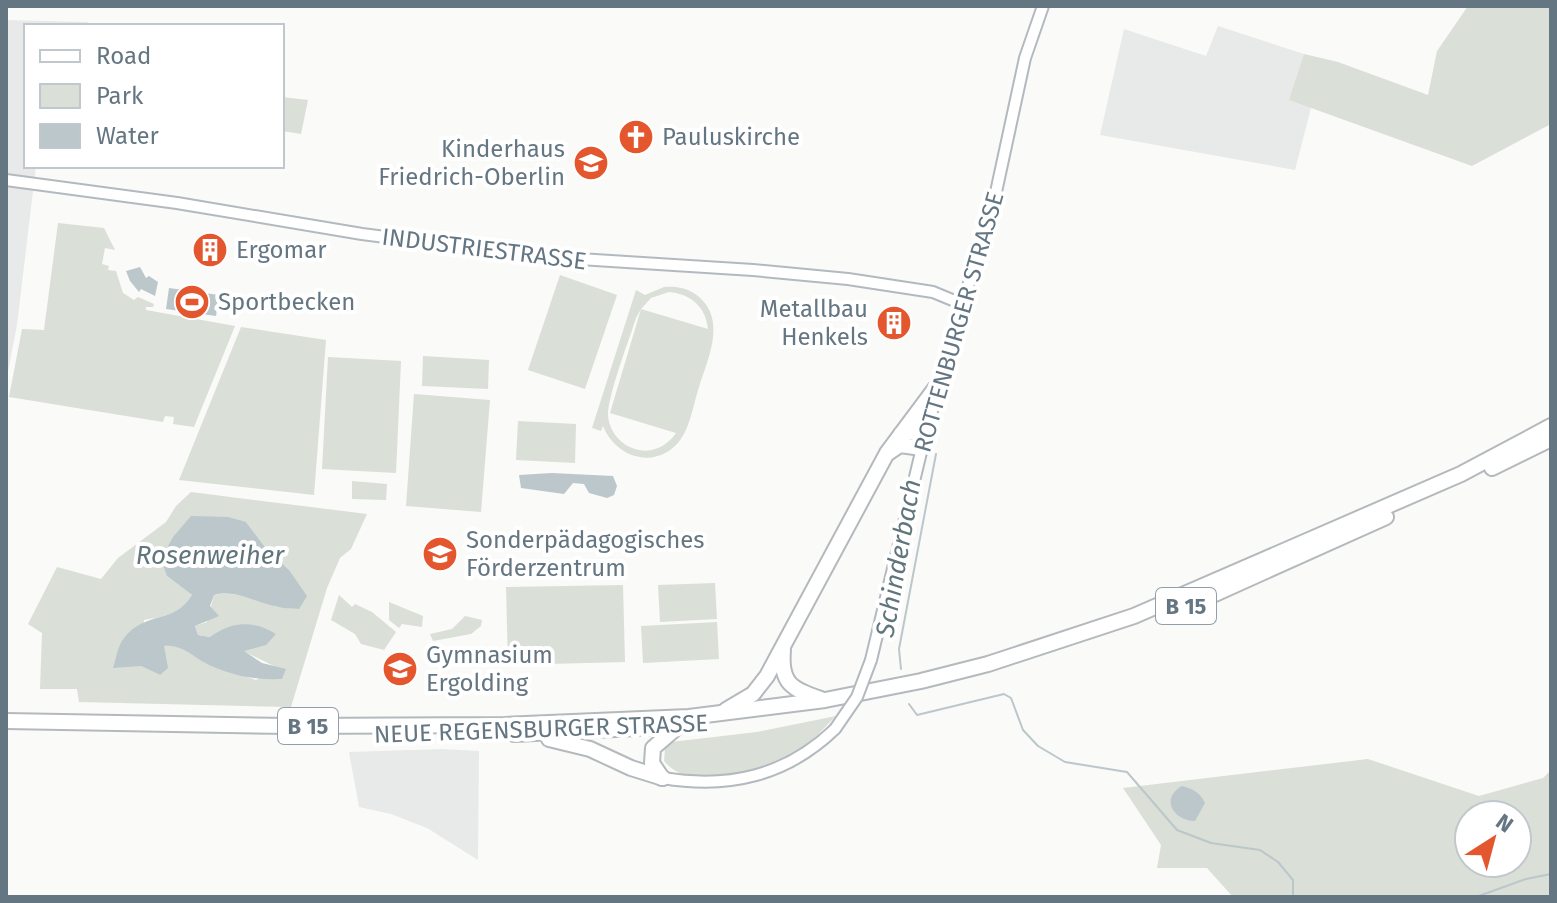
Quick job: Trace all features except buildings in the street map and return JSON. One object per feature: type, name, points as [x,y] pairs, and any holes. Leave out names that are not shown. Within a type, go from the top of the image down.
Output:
[{"type":"highway","points":[[719,714],[753,694],[767,676],[887,453],[940,382]]},
{"type":"highway","name":"B 15","points":[[6,721],[289,726],[504,725],[719,714],[825,700],[988,664],[1123,620],[1199,590],[1461,474],[1551,426]]},
{"type":"highway","points":[[901,434],[911,432],[923,441]]},
{"type":"highway","name":"NEUE REGENSBURGER STRASSE","points":[[6,730],[288,735],[525,734],[677,727],[777,717],[922,690],[1066,650],[1204,598],[1337,540],[1551,439]]},
{"type":"highway","points":[[887,453],[900,445],[923,441]]},
{"type":"highway","points":[[783,646],[781,665],[787,681],[799,691],[825,700]]},
{"type":"highway","points":[[663,778],[652,763],[653,748],[677,727]]},
{"type":"highway","points":[[525,734],[590,749],[631,768],[663,778]]},
{"type":"street","name":"ROTTENBURGER STRASSE","points":[[663,778],[720,782],[768,772],[809,753],[835,729],[857,697],[871,660],[923,441],[993,206],[1019,82],[1043,6]]},
{"type":"street","name":"INDUSTRIESTRASSE","points":[[6,180],[177,203],[369,235],[519,254],[848,279],[933,292],[962,304]]},
{"type":"shaded area","points":[[6,20],[88,22],[24,24],[24,168],[36,168],[17,325],[6,382]]},
{"type":"shaded area","points":[[1218,26],[1304,54],[1290,99],[1311,108],[1295,170],[1100,135],[1124,29],[1206,56]]},
{"type":"shaded area","points":[[479,751],[478,860],[427,828],[391,814],[359,807],[349,752]]},
{"type":"green space","points":[[1468,6],[1551,6],[1551,124],[1472,166],[1289,100],[1304,54],[1338,62],[1428,95],[1437,51]]},
{"type":"green space","points":[[284,97],[308,100],[301,134],[284,131]]},
{"type":"green space","points":[[58,223],[104,228],[115,250],[105,248],[102,264],[109,266],[108,270],[116,271],[123,293],[134,300],[138,297],[154,304],[146,310],[235,326],[194,427],[173,424],[174,417],[165,416],[163,422],[9,397],[22,329],[44,330]]},
{"type":"green space","points":[[560,275],[617,295],[585,389],[528,370]]},
{"type":"green space","points":[[664,287],[690,291],[707,306],[713,328],[710,352],[685,432],[667,452],[646,458],[625,452],[603,426],[601,431],[592,428],[636,290],[645,295]],"holes":[[[669,292],[690,299],[701,308],[708,329],[641,309],[651,298]],[[641,309],[610,413],[676,433],[660,447],[639,450],[622,442],[609,421],[609,406],[615,381]]]},
{"type":"green space","points":[[241,327],[326,340],[314,495],[179,480]]},
{"type":"green space","points":[[423,356],[489,360],[488,389],[422,386]]},
{"type":"green space","points":[[328,357],[401,361],[396,473],[322,469]]},
{"type":"green space","points":[[414,394],[490,400],[481,512],[406,506]]},
{"type":"green space","points":[[518,421],[576,424],[575,463],[516,460]]},
{"type":"green space","points":[[352,481],[387,484],[386,500],[352,499]]},
{"type":"green space","points":[[191,492],[367,514],[351,549],[340,558],[327,588],[291,707],[79,702],[77,689],[40,689],[42,633],[28,624],[57,567],[101,579],[118,558],[166,522],[176,506]],"holes":[[[246,522],[265,547],[289,570],[277,607],[238,595],[214,595],[207,622],[195,626],[198,635],[211,637],[226,628],[243,625],[260,627],[276,634],[243,651],[278,668],[256,680],[207,664],[177,645],[164,646],[160,675],[141,666],[144,620],[177,611],[192,595],[167,576]]]},
{"type":"green space","points":[[715,583],[717,619],[660,622],[658,585]]},
{"type":"green space","points":[[623,585],[625,662],[508,665],[506,587]]},
{"type":"green space","points":[[339,595],[352,607],[355,604],[372,612],[396,632],[384,650],[361,644],[355,634],[331,620]]},
{"type":"green space","points":[[389,602],[423,616],[422,627],[402,624],[399,628],[389,620]]},
{"type":"green space","points":[[465,616],[482,620],[481,626],[471,634],[433,641],[430,634],[452,629]]},
{"type":"green space","points":[[717,622],[719,659],[643,663],[641,626]]},
{"type":"green space","points":[[836,716],[799,750],[750,771],[711,778],[692,777],[664,761],[665,748],[671,742],[757,732]]},
{"type":"green space","points":[[1368,759],[1479,796],[1543,778],[1551,770],[1551,897],[1233,897],[1207,868],[1157,868],[1161,845],[1123,788]]},
{"type":"water","points":[[140,267],[146,278],[149,276],[158,282],[155,296],[141,289],[139,292],[130,281],[126,271]]},
{"type":"water","name":"Sportbecken","points":[[169,288],[219,295],[216,316],[166,309]]},
{"type":"water","points":[[519,475],[613,476],[617,486],[614,495],[607,498],[589,493],[584,484],[573,483],[564,494],[521,488]]},
{"type":"water","name":"Rosenweiher","points":[[191,516],[228,517],[246,522],[265,547],[289,570],[307,596],[299,609],[231,594],[214,595],[210,606],[219,616],[195,626],[198,635],[210,637],[226,628],[243,624],[259,626],[276,634],[266,645],[244,651],[262,663],[286,669],[282,679],[254,678],[227,672],[171,646],[164,646],[168,668],[160,675],[141,666],[113,668],[120,644],[132,629],[177,610],[192,595],[167,576],[161,559],[173,537]]},
{"type":"water","points":[[1182,786],[1196,792],[1205,803],[1195,821],[1181,817],[1172,808],[1172,797]]},
{"type":"waterway","name":"Schinderbach","points":[[901,669],[899,649],[936,454]]},
{"type":"waterway","name":"Schinderbach","points":[[909,704],[917,715],[1004,694],[1011,698],[1023,730],[1038,746],[1065,762],[1127,772],[1177,830],[1211,843],[1260,850],[1278,862],[1293,880],[1293,897]]},
{"type":"waterway","points":[[1476,897],[1526,879],[1551,874]]},
{"type":"place","name":"Pauluskirche","points":[[636,137]]},
{"type":"place","name":"Kinderhaus Friedrich-Oberlin","points":[[591,163]]},
{"type":"place","name":"Ergomar","points":[[210,250]]},
{"type":"place","name":"Sportbecken","points":[[192,302]]},
{"type":"place","name":"Metallbau Henkels","points":[[894,323]]},
{"type":"place","name":"Sonderpädagogisches Förderzentrum","points":[[440,554]]},
{"type":"place","name":"Gymnasium Ergolding","points":[[400,669]]}]
